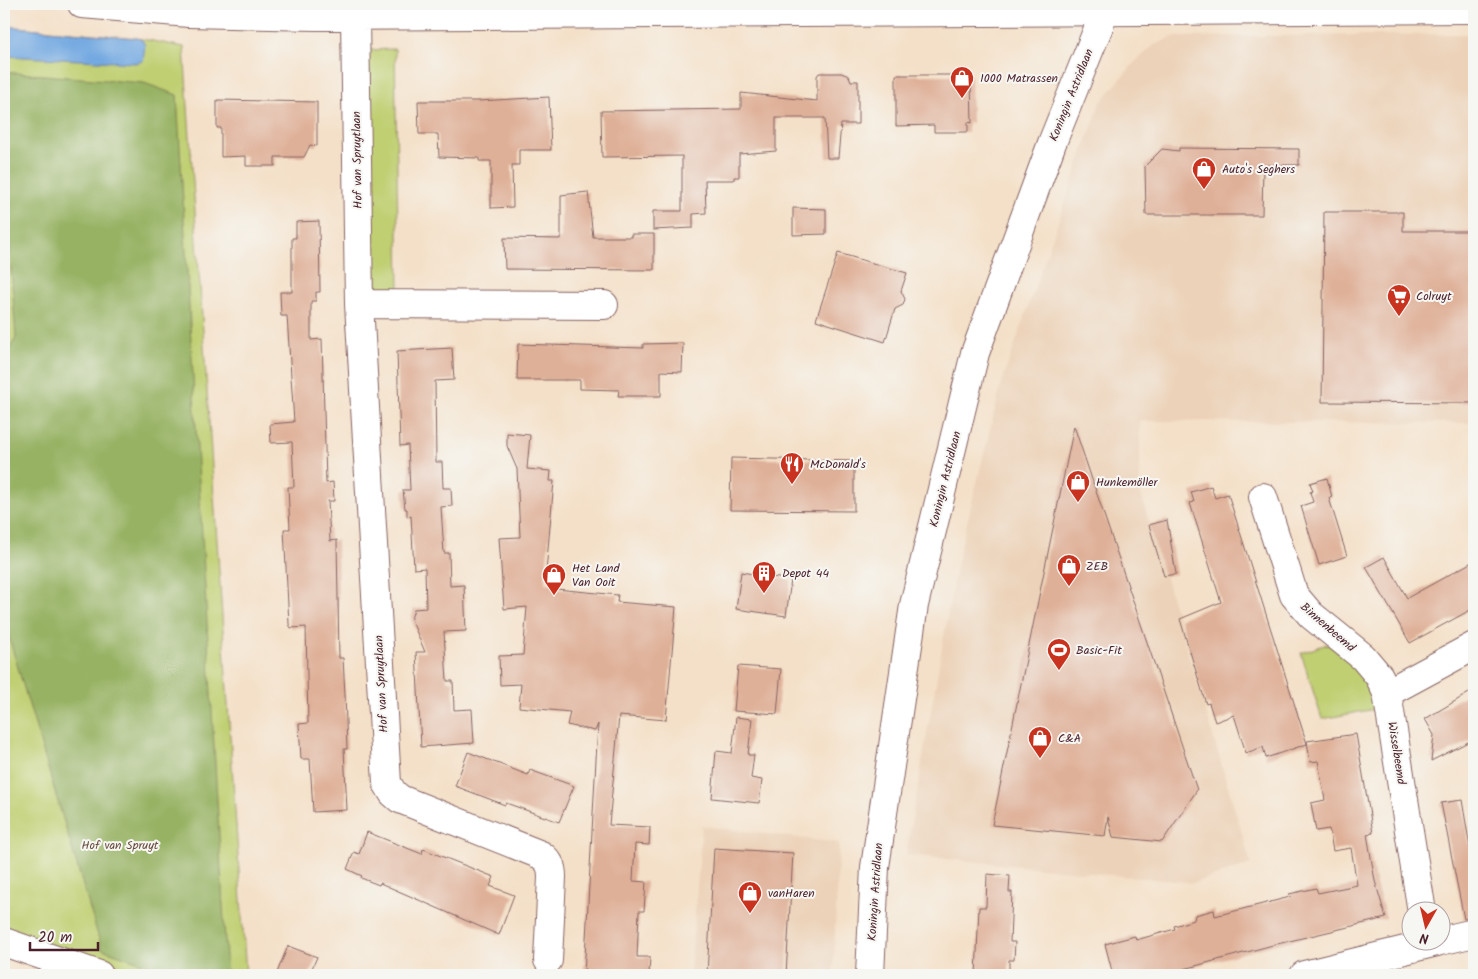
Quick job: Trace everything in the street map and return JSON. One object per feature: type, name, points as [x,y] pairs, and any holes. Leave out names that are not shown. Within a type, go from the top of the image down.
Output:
[{"type":"street","points":[[82,4],[188,13],[355,16],[1106,7],[1474,9]]},
{"type":"street","name":"Koningin Astridlaan","points":[[870,975],[875,867],[914,605],[975,353],[1052,143],[1106,7]]},
{"type":"street","name":"Hof van Spruytlaan","points":[[355,16],[359,304],[387,782],[393,794],[400,799],[541,855],[546,859],[550,864],[552,877],[548,960]]},
{"type":"street","points":[[359,304],[604,305]]},
{"type":"street","name":"Binnenbeemd","points":[[1263,497],[1294,595],[1311,615],[1363,657],[1379,676],[1387,693]]},
{"type":"street","points":[[1387,693],[1474,646]]},
{"type":"street","name":"Wisselbeemd","points":[[1387,693],[1420,902]]},
{"type":"street","points":[[1450,938],[1474,933]]},
{"type":"street","points":[[4,942],[99,975]]},
{"type":"street","points":[[1304,975],[1400,950]]},
{"type":"shaded area","points":[[1474,34],[1474,423],[1140,421],[1140,491],[1251,864],[1193,883],[906,855],[956,567],[1002,381],[1100,103],[1136,61],[1153,46],[1172,37]]},
{"type":"shaded area","points":[[702,826],[839,843],[833,975],[690,975]]},
{"type":"green space","name":"Hof van Spruyt","points":[[4,26],[137,38],[184,47],[246,975],[135,975],[4,930]]},
{"type":"green space","points":[[395,49],[399,293],[371,294],[367,50]]},
{"type":"green space","name":"Hof van Spruyt","points":[[4,72],[144,83],[177,95],[227,975],[177,975],[102,949],[4,621],[4,358],[16,338],[9,243],[4,236]]},
{"type":"green space","points":[[1327,644],[1358,665],[1375,709],[1322,719],[1301,653]]},
{"type":"water","points":[[4,26],[137,38],[142,40],[145,45],[143,61],[135,63],[4,56]]},
{"type":"building","points":[[819,73],[841,73],[849,76],[851,81],[858,81],[858,124],[841,124],[838,158],[827,158],[825,118],[776,118],[776,151],[739,154],[739,177],[734,177],[734,180],[705,180],[706,213],[693,214],[693,228],[653,230],[653,211],[682,211],[682,156],[602,157],[601,111],[741,109],[741,93],[817,101],[817,76]]},
{"type":"building","points":[[896,75],[971,75],[972,123],[968,122],[968,132],[934,132],[934,125],[896,126]]},
{"type":"building","points":[[549,97],[551,150],[519,150],[519,165],[512,165],[513,207],[491,208],[491,161],[479,161],[479,158],[439,157],[438,134],[419,134],[418,101],[478,101]]},
{"type":"building","points":[[217,100],[317,102],[317,146],[310,145],[304,157],[275,157],[275,166],[246,166],[246,156],[221,157],[221,128],[217,128]]},
{"type":"building","name":"Auto's Seghers","points":[[1179,148],[1299,149],[1299,165],[1263,165],[1262,215],[1146,215],[1145,166],[1162,149],[1179,151]]},
{"type":"building","points":[[588,192],[593,237],[631,237],[631,234],[654,234],[654,270],[505,269],[504,238],[561,239],[561,195]]},
{"type":"building","points":[[793,208],[826,209],[826,234],[793,235]]},
{"type":"building","name":"Colruyt","points":[[1324,212],[1403,212],[1403,231],[1474,231],[1474,403],[1322,402]]},
{"type":"building","points":[[319,221],[320,292],[316,292],[316,301],[311,301],[311,340],[322,339],[326,483],[333,482],[334,501],[328,501],[330,541],[337,540],[339,658],[343,658],[345,695],[347,749],[344,749],[347,810],[313,812],[310,759],[301,759],[299,724],[308,723],[306,627],[291,628],[289,624],[284,529],[290,529],[288,487],[294,487],[292,442],[271,443],[270,424],[294,422],[287,316],[281,316],[280,292],[292,292],[292,238],[296,238],[296,222]]},
{"type":"building","points":[[838,253],[907,273],[901,291],[905,299],[903,305],[895,309],[885,342],[816,320]]},
{"type":"building","points":[[683,343],[682,372],[661,371],[661,396],[618,396],[619,390],[580,389],[580,380],[517,380],[518,344],[643,348],[643,344]]},
{"type":"building","points":[[452,348],[454,380],[435,381],[436,462],[442,462],[443,488],[451,488],[452,506],[441,507],[444,553],[449,553],[450,586],[464,585],[466,631],[444,632],[447,681],[453,681],[454,710],[472,709],[474,743],[421,747],[416,652],[425,652],[411,619],[414,609],[426,608],[425,568],[414,569],[411,516],[407,517],[407,509],[405,509],[403,490],[410,490],[408,445],[400,446],[397,351]]},
{"type":"building","points":[[1074,426],[1197,790],[1162,842],[1113,837],[1108,817],[1105,836],[992,825]]},
{"type":"building","points":[[507,433],[530,435],[527,469],[551,471],[550,481],[554,481],[545,583],[557,584],[556,589],[618,595],[617,602],[676,607],[666,720],[619,716],[609,825],[650,827],[649,845],[635,844],[633,881],[646,882],[644,911],[639,911],[637,957],[650,957],[649,975],[584,975],[598,724],[595,731],[567,725],[570,712],[519,707],[521,684],[500,685],[499,656],[523,655],[527,607],[504,609],[499,538],[520,537],[517,469],[507,446]]},
{"type":"building","name":"McDonald's","points":[[731,458],[854,461],[854,511],[730,510]]},
{"type":"building","points":[[1327,478],[1332,497],[1329,498],[1347,556],[1319,565],[1301,506],[1313,502],[1310,492],[1313,491],[1310,483]]},
{"type":"building","points":[[1211,486],[1215,498],[1228,494],[1307,744],[1266,758],[1263,747],[1246,753],[1234,715],[1215,722],[1209,703],[1206,704],[1180,619],[1221,602],[1190,503],[1194,502],[1191,492]]},
{"type":"building","points":[[1167,520],[1176,574],[1164,576],[1149,525]]},
{"type":"building","points":[[1384,557],[1407,598],[1474,561],[1474,608],[1410,643],[1366,567]]},
{"type":"building","name":"Depot 44","points":[[741,572],[791,580],[786,616],[736,609]]},
{"type":"building","points":[[738,666],[781,669],[777,714],[734,711]]},
{"type":"building","points":[[1474,690],[1474,739],[1431,761],[1434,735],[1425,719]]},
{"type":"building","points":[[736,717],[752,719],[748,755],[754,755],[751,778],[762,780],[759,803],[712,798],[716,751],[732,753]]},
{"type":"building","points":[[1356,734],[1373,833],[1367,834],[1375,881],[1386,918],[1273,945],[1162,975],[1113,975],[1105,944],[1135,936],[1136,940],[1175,929],[1174,926],[1194,920],[1195,915],[1214,910],[1215,916],[1290,897],[1289,894],[1316,888],[1318,893],[1357,885],[1351,848],[1333,851],[1329,829],[1316,831],[1311,803],[1325,800],[1318,761],[1310,762],[1307,741]]},
{"type":"building","points":[[468,752],[528,775],[530,770],[574,786],[559,822],[506,803],[505,805],[455,786]]},
{"type":"building","points":[[1462,800],[1472,859],[1474,858],[1474,918],[1464,919],[1441,803]]},
{"type":"building","points":[[367,832],[422,854],[423,849],[494,877],[490,886],[514,895],[499,935],[380,883],[379,885],[361,878],[362,876],[347,869],[354,852],[359,854]]},
{"type":"building","name":"vanHaren","points":[[714,848],[793,853],[786,975],[707,975]]},
{"type":"building","points":[[987,874],[1010,876],[1009,892],[1012,892],[1010,942],[1015,942],[1014,960],[1009,960],[1009,975],[976,975],[979,907],[986,907]]},
{"type":"building","points":[[288,946],[317,957],[309,975],[276,975]]},
{"type":"place","name":"1000 Matrassen","points":[[962,99]]},
{"type":"place","name":"Auto's Seghers","points":[[1204,190]]},
{"type":"place","name":"Colruyt","points":[[1399,317]]},
{"type":"place","name":"McDonald's","points":[[792,485]]},
{"type":"place","name":"Hunkemöller","points":[[1078,503]]},
{"type":"place","name":"ZEB","points":[[1069,587]]},
{"type":"place","name":"Depot 44","points":[[764,594]]},
{"type":"place","name":"Het Land Van Ooit","points":[[554,596]]},
{"type":"place","name":"Basic-Fit","points":[[1059,671]]},
{"type":"place","name":"C&A","points":[[1040,759]]},
{"type":"place","name":"vanHaren","points":[[750,914]]}]
